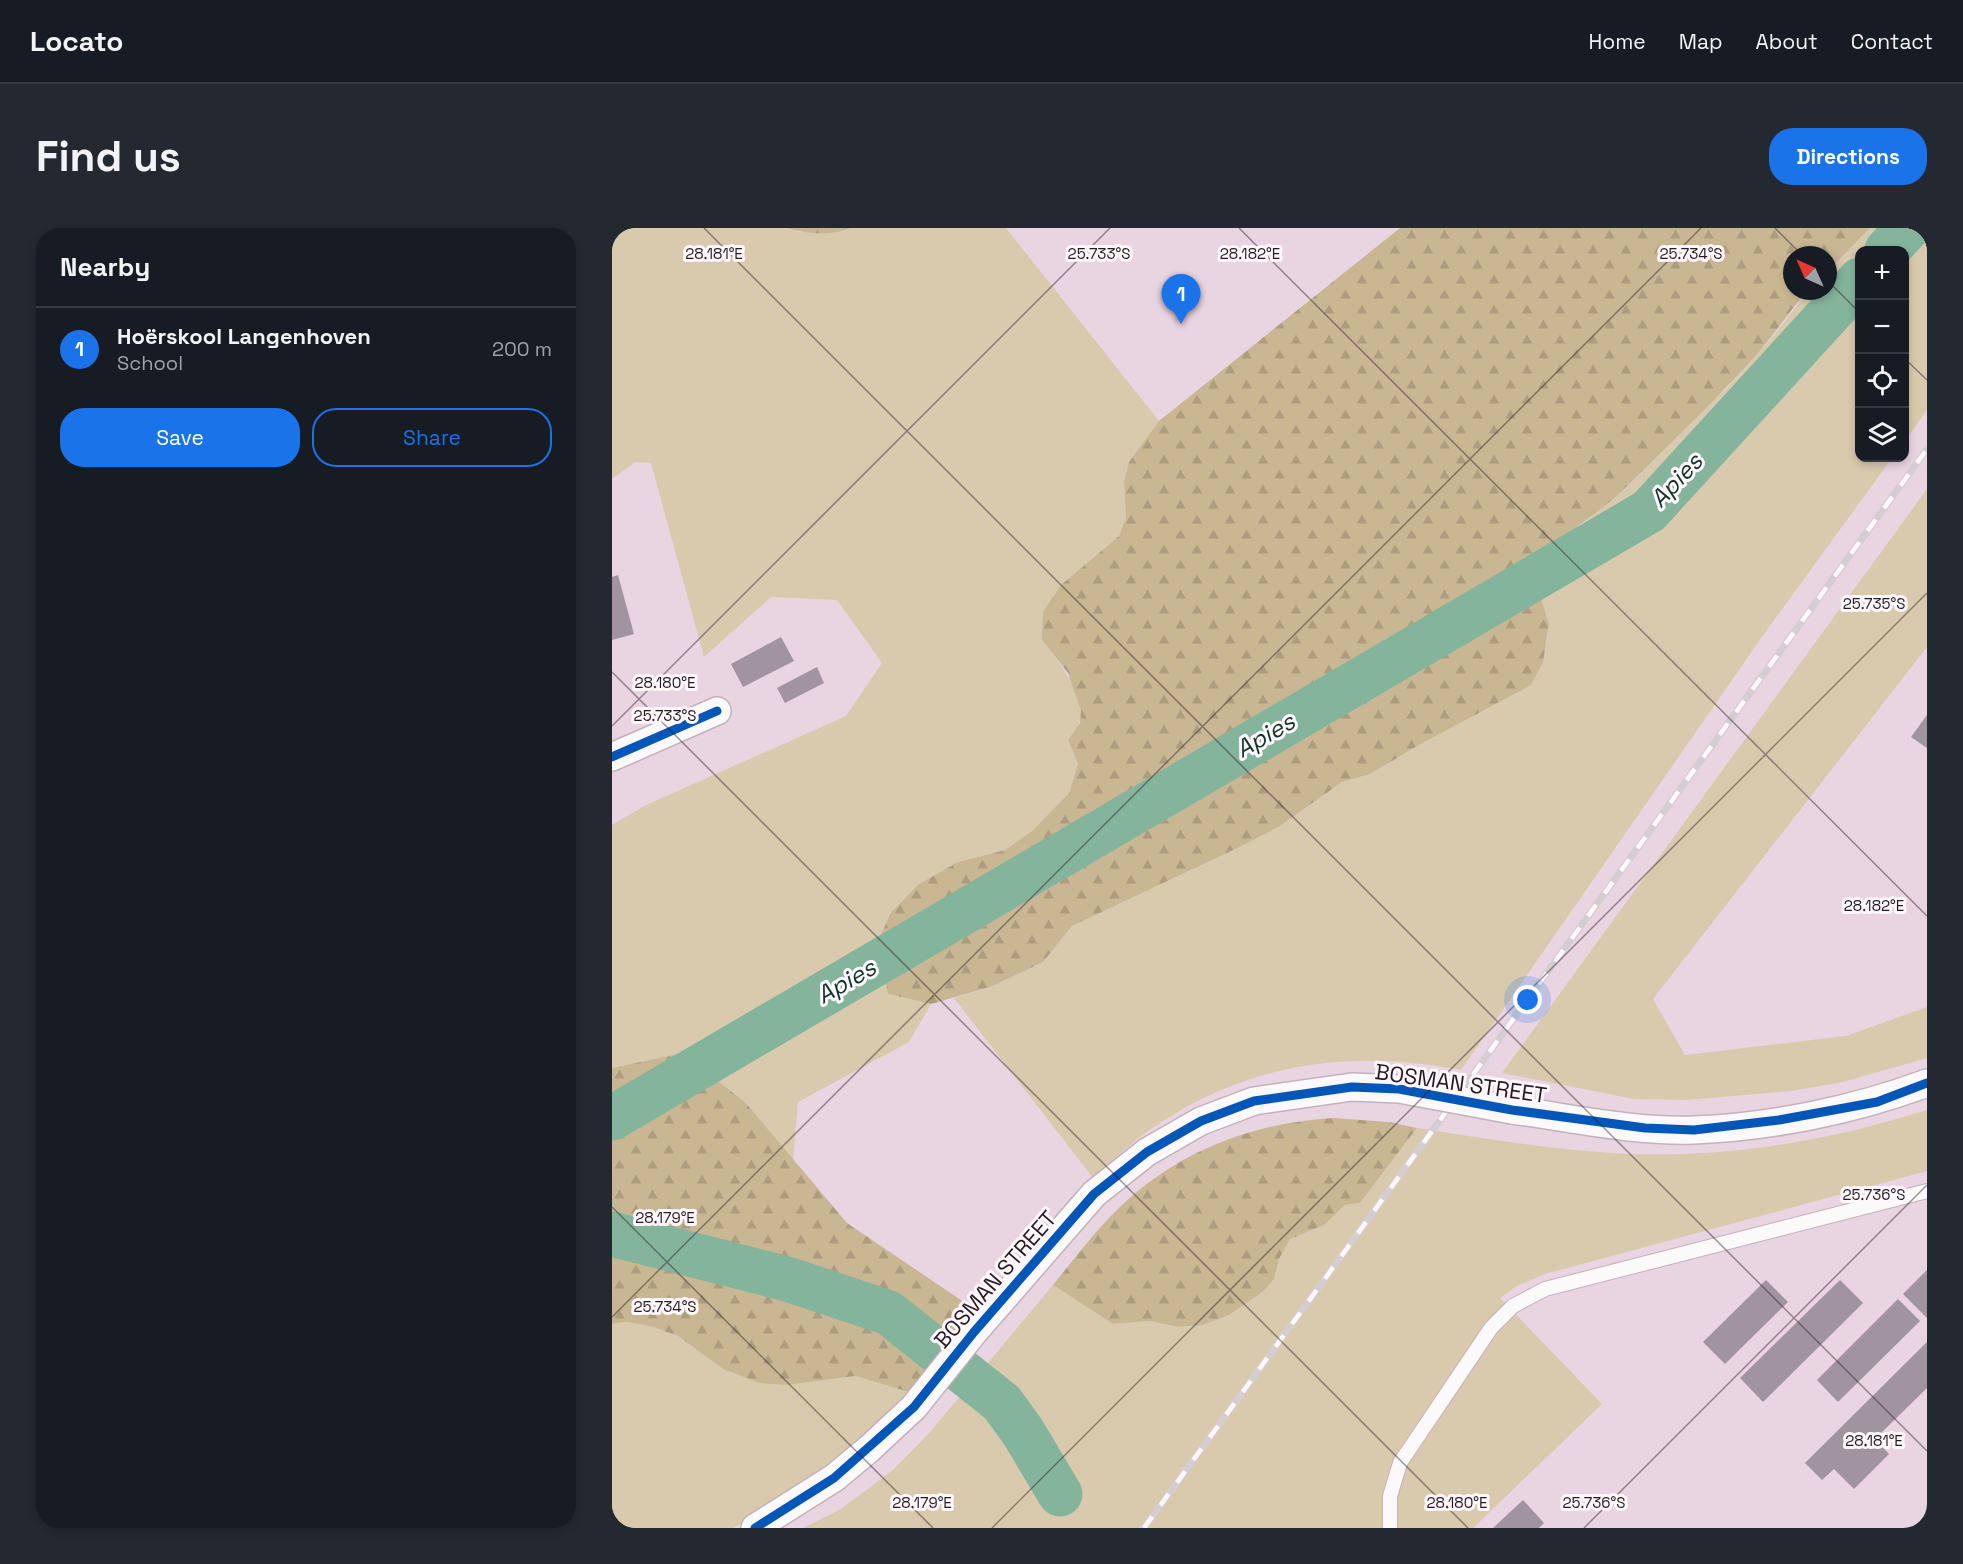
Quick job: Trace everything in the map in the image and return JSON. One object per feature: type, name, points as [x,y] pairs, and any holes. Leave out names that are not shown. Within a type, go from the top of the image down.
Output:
[{"type":"street","points":[[612,757],[717,711]]},
{"type":"street","name":"BOSMAN STREET","points":[[755,1528],[834,1478],[914,1407],[974,1332],[1094,1194],[1147,1152],[1201,1122],[1254,1101],[1352,1087],[1399,1089],[1512,1110],[1645,1128],[1694,1130],[1779,1120],[1877,1102],[1927,1083]]},
{"type":"lane","points":[[1390,1528],[1390,1496],[1400,1463],[1491,1328],[1513,1306],[1545,1289],[1927,1191]]},
{"type":"shaded area","points":[[612,228],[787,228],[799,232],[844,231],[851,228],[1006,228],[1159,421],[1129,462],[1124,481],[1126,518],[1119,536],[1061,585],[1042,640],[1070,680],[1080,703],[1079,724],[1068,740],[1078,764],[1069,793],[1032,831],[1005,850],[957,862],[888,994],[931,1004],[909,1042],[798,1102],[793,1161],[745,1102],[682,1053],[612,1068],[612,825],[644,806],[846,716],[882,663],[837,600],[771,597],[704,657],[651,463],[635,462],[612,479]]},
{"type":"shaded area","points":[[1870,228],[1927,228],[1927,410],[1909,435],[1909,246],[1855,246],[1855,462],[1889,462],[1764,634],[1461,1070],[1382,1061],[1343,1061],[1267,1074],[1231,1086],[1195,1102],[1134,1142],[1093,1178],[954,998],[993,986],[1043,962],[1072,926],[1244,845],[1280,826],[1342,782],[1370,774],[1426,741],[1547,642],[1549,624],[1533,572],[1544,556],[1618,494],[1698,413],[1725,390],[1771,339],[1801,300],[1837,300],[1837,262]]},
{"type":"shaded area","points":[[1927,489],[1927,647],[1653,999],[1685,1055],[1846,1036],[1927,1007],[1927,1058],[1843,1082],[1791,1091],[1686,1100],[1634,1099],[1502,1073]]},
{"type":"shaded area","points":[[1927,1110],[1927,1171],[1545,1274],[1517,1286],[1500,1298],[1602,1404],[1473,1528],[803,1528],[841,1509],[894,1469],[931,1431],[1053,1285],[1113,1324],[1150,1321],[1178,1327],[1203,1325],[1229,1315],[1264,1291],[1274,1279],[1279,1259],[1290,1239],[1324,1225],[1345,1205],[1360,1203],[1417,1128],[1514,1143],[1587,1151],[1692,1154],[1811,1140]]},
{"type":"shaded area","points":[[627,1322],[653,1327],[678,1336],[723,1369],[787,1385],[855,1376],[912,1393],[875,1437],[783,1502],[733,1528],[612,1528],[612,1324]]},
{"type":"green space","points":[[787,228],[851,228],[844,231],[819,233]]},
{"type":"green space","points":[[1400,228],[1870,228],[1837,262],[1837,246],[1783,246],[1783,300],[1800,300],[1760,351],[1721,393],[1621,492],[1562,539],[1533,572],[1549,624],[1543,662],[1531,685],[1370,774],[1342,782],[1280,826],[1244,845],[1072,926],[1043,962],[993,986],[931,1004],[888,994],[879,940],[890,914],[919,884],[958,862],[1005,850],[1032,831],[1069,793],[1078,764],[1068,740],[1080,723],[1081,711],[1068,673],[1042,640],[1043,612],[1061,585],[1119,536],[1126,518],[1124,481],[1129,462],[1159,421]]},
{"type":"green space","points":[[682,1053],[745,1102],[847,1223],[980,1313],[912,1393],[855,1376],[787,1385],[760,1383],[723,1369],[678,1336],[653,1327],[627,1322],[612,1324],[612,1068]]},
{"type":"green space","points":[[1334,1118],[1389,1122],[1417,1128],[1360,1203],[1345,1205],[1324,1225],[1290,1239],[1279,1259],[1274,1279],[1264,1291],[1229,1315],[1203,1325],[1178,1327],[1150,1321],[1113,1324],[1053,1285],[1109,1218],[1157,1176],[1211,1146],[1240,1135],[1302,1121]]},
{"type":"building","points":[[618,575],[634,634],[612,640],[612,577]]},
{"type":"building","points":[[781,637],[794,661],[743,687],[731,664]]},
{"type":"building","points":[[817,667],[824,683],[785,703],[777,688]]},
{"type":"building","points":[[1927,715],[1927,748],[1911,737]]},
{"type":"building","points":[[1927,1270],[1927,1318],[1903,1294]]},
{"type":"building","points":[[1766,1280],[1788,1302],[1725,1364],[1703,1342]]},
{"type":"building","points":[[1840,1280],[1863,1303],[1763,1402],[1740,1378]]},
{"type":"building","points":[[1898,1299],[1920,1321],[1838,1402],[1817,1380]]},
{"type":"building","points":[[1927,1342],[1927,1388],[1875,1439],[1889,1454],[1854,1489],[1834,1469],[1822,1480],[1805,1463]]},
{"type":"building","points":[[1523,1500],[1544,1523],[1539,1528],[1493,1528]]},
{"type":"waterway","name":"Apies","points":[[1891,246],[1908,228]]},
{"type":"waterway","name":"Apies","points":[[612,1118],[1649,511],[1855,285]]},
{"type":"waterway","points":[[612,1234],[787,1279],[889,1313],[1002,1403],[1023,1432],[1060,1494]]},
{"type":"railway","points":[[1144,1528],[1927,449]]},
{"type":"cycle path","points":[[612,757],[717,711]]},
{"type":"cycle path","points":[[755,1528],[834,1478],[914,1407],[974,1332],[1094,1194],[1147,1152],[1201,1121],[1254,1101],[1352,1087],[1399,1089],[1512,1110],[1645,1128],[1694,1130],[1779,1120],[1877,1102],[1927,1083]]},
{"type":"place","name":"Hoërskool Langenhoven","points":[[1181,324]]}]
